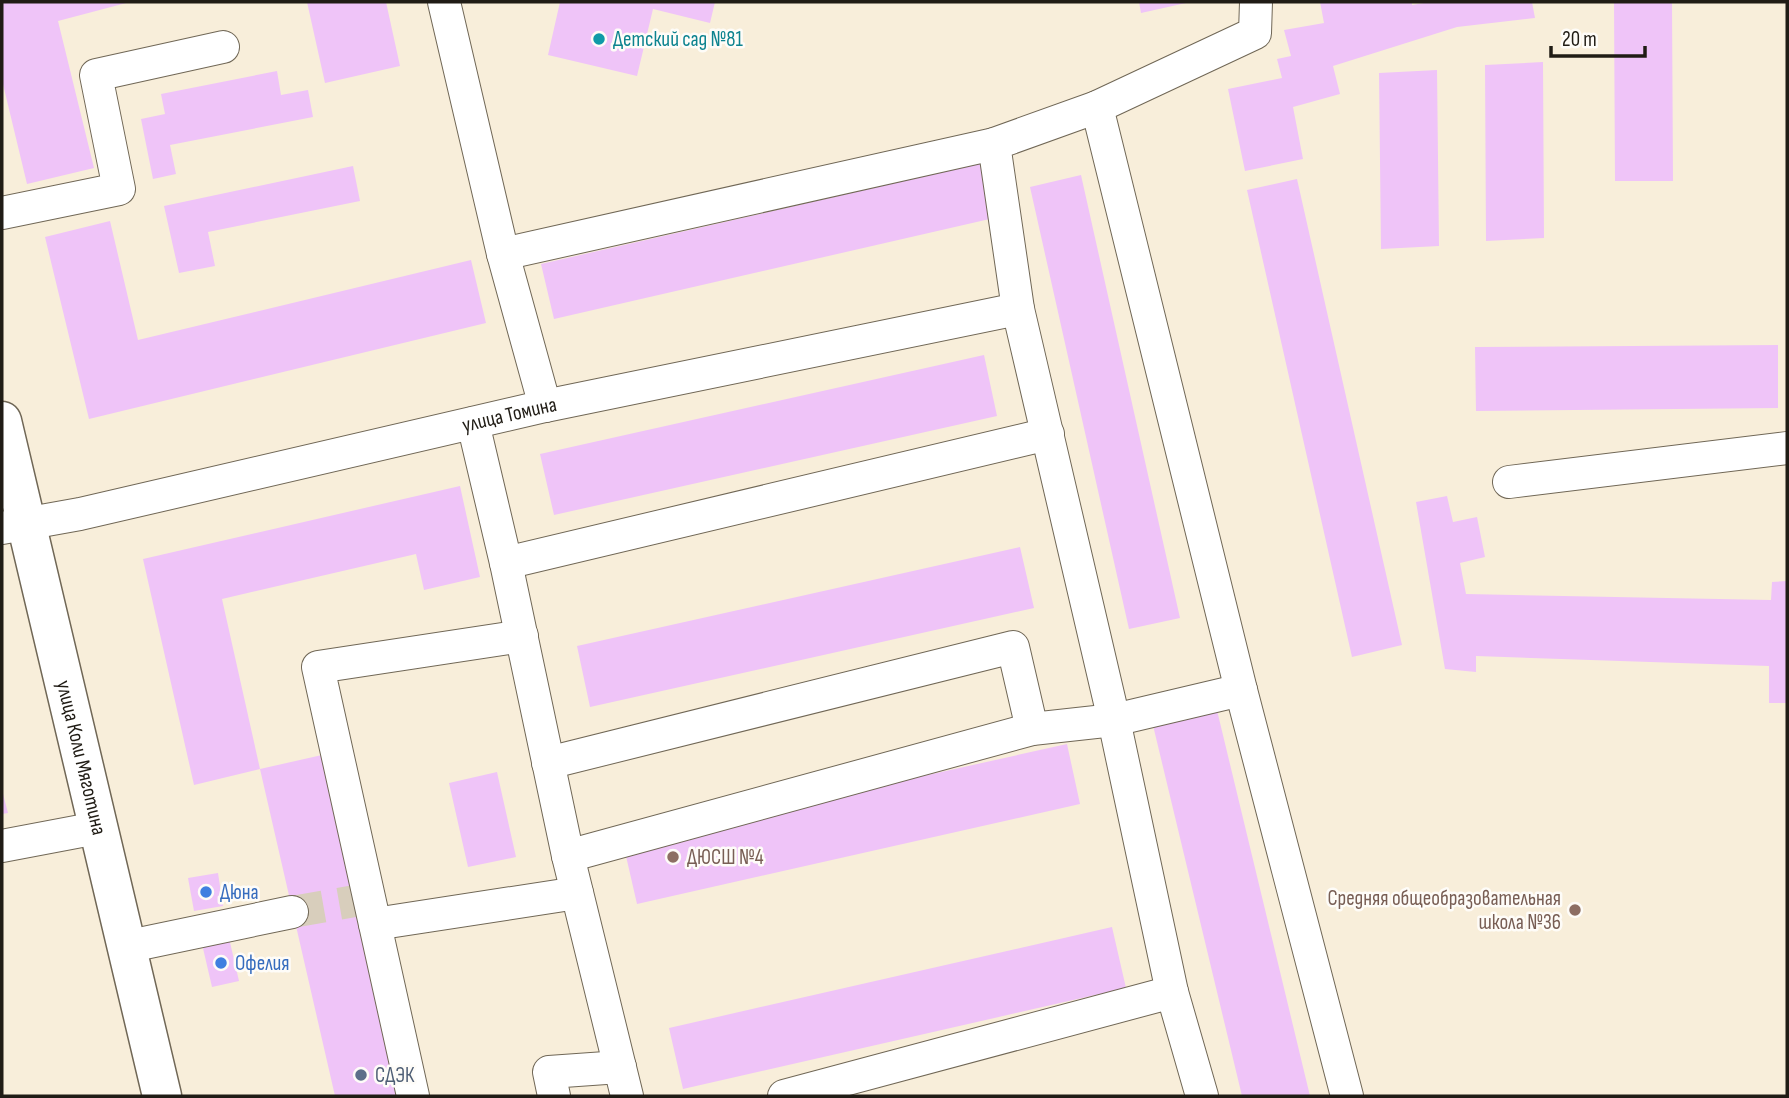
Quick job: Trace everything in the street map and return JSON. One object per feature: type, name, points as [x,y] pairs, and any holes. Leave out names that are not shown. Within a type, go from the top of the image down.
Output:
[{"type":"main road","name":"улица Коли Мяготина","points":[[2,421],[13,525],[97,828],[162,1096]]},
{"type":"street","points":[[444,2],[503,254],[545,406]]},
{"type":"street","points":[[503,254],[994,144],[1097,107],[1255,33],[1256,2]]},
{"type":"street","points":[[2,213],[119,189],[96,75],[223,47]]},
{"type":"street","points":[[1097,107],[1241,690],[1347,1096]]},
{"type":"street","points":[[994,144],[1018,309],[1114,720],[1172,992],[1197,1095]]},
{"type":"street","name":"улица Томина","points":[[13,525],[94,511],[545,406],[1018,309]]},
{"type":"street","points":[[473,423],[506,563],[568,856],[624,1082],[550,1072],[554,1096]]},
{"type":"street","points":[[506,563],[1048,434]]},
{"type":"street","points":[[1509,482],[1787,448]]},
{"type":"street","points":[[413,1096],[366,908],[318,667],[522,636]]},
{"type":"street","points":[[548,762],[1013,647],[1032,729]]},
{"type":"street","points":[[568,856],[1032,729],[1114,720],[1241,690]]},
{"type":"street","points":[[2,846],[97,828]]},
{"type":"street","points":[[366,908],[578,893]]},
{"type":"street","points":[[125,947],[292,912]]},
{"type":"street","points":[[784,1096],[1172,992]]},
{"type":"building","points":[[2,2],[130,2],[58,21],[94,168],[27,184],[2,80]]},
{"type":"building","points":[[307,2],[386,2],[400,66],[325,83]]},
{"type":"building","name":"Детский сад №81","points":[[560,2],[715,2],[710,23],[653,9],[637,76],[548,55]]},
{"type":"building","points":[[1139,2],[1186,2],[1186,3],[1141,13]]},
{"type":"building","points":[[1320,2],[1412,2],[1412,5],[1430,2],[1532,2],[1535,18],[1457,27],[1333,66],[1340,94],[1293,107],[1303,159],[1245,171],[1228,89],[1282,78],[1277,59],[1291,56],[1284,30],[1324,23]]},
{"type":"building","points":[[1614,2],[1672,2],[1673,181],[1615,181]]},
{"type":"building","points":[[1543,62],[1544,238],[1486,241],[1485,65]]},
{"type":"building","points":[[1437,70],[1439,246],[1381,249],[1379,73]]},
{"type":"building","points":[[277,71],[281,95],[308,90],[313,117],[170,145],[176,174],[153,179],[141,119],[165,114],[161,94]]},
{"type":"building","points":[[982,163],[994,218],[554,319],[541,264]]},
{"type":"building","points":[[353,166],[360,201],[208,232],[215,266],[179,273],[164,206]]},
{"type":"building","points":[[1081,175],[1180,618],[1129,629],[1030,187]]},
{"type":"building","points":[[1297,179],[1402,645],[1352,657],[1247,190]]},
{"type":"building","points":[[110,221],[138,340],[471,260],[486,323],[89,419],[45,237]]},
{"type":"building","points":[[1778,345],[1778,408],[1476,411],[1475,347]]},
{"type":"building","points":[[984,355],[997,416],[554,515],[540,454]]},
{"type":"building","points":[[460,486],[480,577],[424,590],[416,554],[222,599],[260,769],[194,785],[143,559]]},
{"type":"building","points":[[1447,496],[1453,522],[1477,517],[1485,557],[1460,563],[1466,594],[1771,600],[1772,582],[1787,581],[1787,703],[1769,703],[1769,666],[1476,656],[1476,672],[1445,669],[1416,502]]},
{"type":"building","points":[[1020,547],[1034,608],[590,707],[577,646]]},
{"type":"building","points":[[1215,702],[1310,1096],[1242,1096],[1151,717]]},
{"type":"building","points":[[1067,744],[1080,804],[637,904],[623,843]]},
{"type":"building","points":[[322,755],[400,1096],[335,1096],[260,769]]},
{"type":"building","points":[[497,772],[516,857],[468,867],[449,783]]},
{"type":"building","points":[[2,790],[8,813],[2,814]]},
{"type":"building","name":"Дюна","points":[[218,873],[223,906],[194,911],[188,878]]},
{"type":"building","points":[[1112,927],[1126,988],[683,1089],[669,1028]]},
{"type":"building","name":"Офелия","points":[[229,938],[239,981],[212,987],[202,944]]},
{"type":"tunnel","points":[[292,912],[355,901]]},
{"type":"place","name":"Детский сад №81","points":[[599,39]]},
{"type":"place","name":"ДЮСШ №4","points":[[673,857]]},
{"type":"place","name":"Дюна","points":[[206,892]]},
{"type":"place","name":"Средняя общеобразовательная школа №36","points":[[1575,910]]},
{"type":"place","name":"Офелия","points":[[221,963]]},
{"type":"place","name":"СДЭК","points":[[361,1075]]}]
